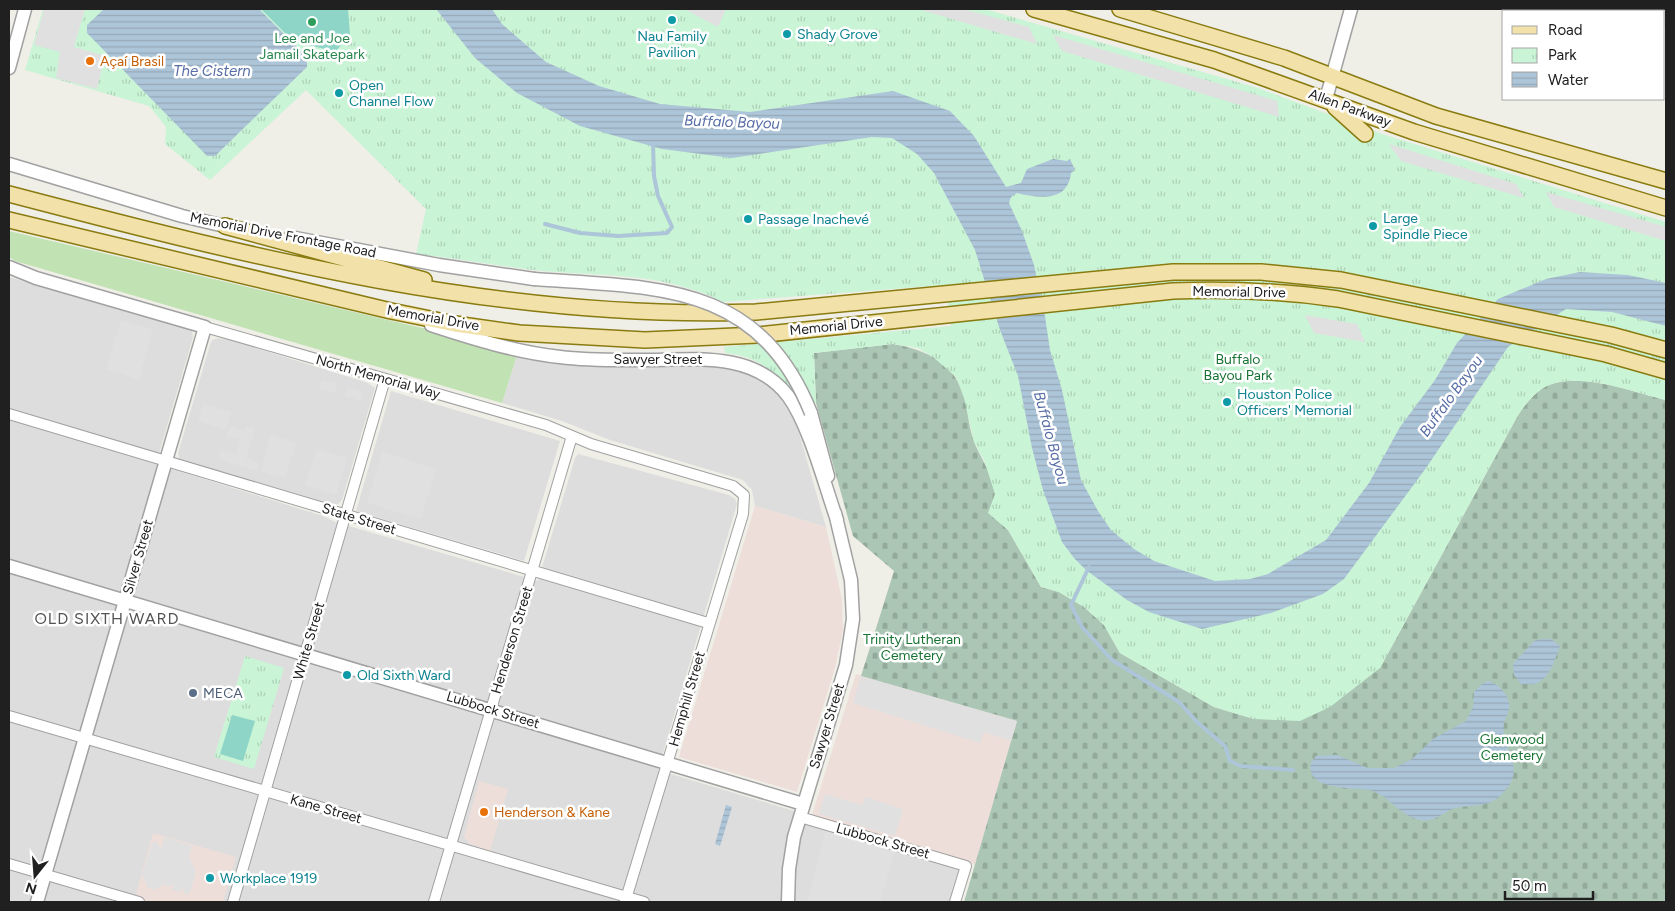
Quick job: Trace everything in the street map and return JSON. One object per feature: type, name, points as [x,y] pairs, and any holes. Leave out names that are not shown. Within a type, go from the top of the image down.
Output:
[{"type":"main road","name":"Allen Parkway","points":[[1034,9],[1214,60],[1430,137],[1666,208]]},
{"type":"main road","name":"Allen Parkway","points":[[1120,9],[1262,50],[1436,116],[1666,181]]},
{"type":"main road","points":[[1326,99],[1365,134]]},
{"type":"main road","name":"Memorial Drive","points":[[9,194],[329,272],[482,298],[577,308],[702,314],[756,312],[929,297],[1174,272],[1261,272],[1341,280],[1611,335],[1666,350]]},
{"type":"main road","name":"Memorial Drive","points":[[9,220],[391,311],[519,332],[645,340],[758,335],[1173,291],[1260,291],[1338,299],[1606,354],[1666,371]]},
{"type":"main road","points":[[225,226],[412,276],[482,298]]},
{"type":"street","points":[[9,68],[25,9]]},
{"type":"street","points":[[1326,99],[1351,9]]},
{"type":"street","name":"Memorial Drive Frontage Road","points":[[9,164],[225,226],[439,265],[534,278]]},
{"type":"street","name":"North Memorial Way","points":[[9,268],[36,278],[546,425],[591,444],[733,486],[744,495]]},
{"type":"street","name":"Sawyer Street","points":[[534,278],[653,287],[710,303],[749,326],[780,355],[802,389],[812,413],[851,580],[853,619],[846,665],[794,837],[789,869],[788,902]]},
{"type":"street","name":"Sawyer Street","points":[[391,311],[480,341],[518,351],[561,358],[651,360],[698,358],[744,365],[763,375],[781,389],[796,408],[836,520]]},
{"type":"street","name":"Silver Street","points":[[37,902],[205,327]]},
{"type":"street","name":"White Street","points":[[233,902],[385,379]]},
{"type":"street","name":"State Street","points":[[9,414],[708,623]]},
{"type":"street","name":"Henderson Street","points":[[434,902],[572,436]]},
{"type":"street","name":"Hemphill Street","points":[[626,900],[708,623],[743,514],[744,495]]},
{"type":"street","name":"Lubbock Street","points":[[9,566],[804,804]]},
{"type":"street","name":"Kane Street","points":[[9,716],[626,900],[644,902]]},
{"type":"street","name":"Lubbock Street","points":[[800,817],[966,866],[955,902]]},
{"type":"street","points":[[9,864],[139,902]]},
{"type":"shaded area","points":[[44,9],[85,9],[74,47],[105,56],[97,89],[56,78],[60,52],[34,45]]},
{"type":"shaded area","name":"Lee and Joe Jamail Skatepark","points":[[261,9],[348,9],[350,35],[335,52],[292,40]]},
{"type":"shaded area","points":[[689,9],[726,9],[718,27],[688,11]]},
{"type":"shaded area","points":[[918,9],[963,9],[1029,27],[1037,44]]},
{"type":"shaded area","points":[[1630,9],[1666,9],[1666,28],[1665,10]]},
{"type":"shaded area","points":[[1053,35],[1277,101],[1279,117],[1062,51]]},
{"type":"shaded area","points":[[1389,144],[1516,184],[1524,198],[1401,161]]},
{"type":"shaded area","points":[[1546,192],[1666,227],[1666,241],[1554,207]]},
{"type":"shaded area","name":"Old Sixth Ward","points":[[9,277],[192,331],[193,337],[156,464],[323,516],[335,522],[538,581],[575,458],[578,454],[729,495],[735,499],[737,504],[658,770],[963,862],[951,902],[9,902]]},
{"type":"shaded area","points":[[1305,315],[1357,324],[1365,342],[1314,333]]},
{"type":"shaded area","points":[[121,320],[153,330],[139,379],[106,370]]},
{"type":"shaded area","points":[[218,338],[231,340],[368,383],[375,388],[342,500],[338,504],[332,506],[183,462],[179,458],[178,453],[210,345],[212,340]]},
{"type":"shaded area","points":[[517,355],[561,362],[634,367],[720,365],[744,370],[766,383],[782,399],[795,419],[826,527],[755,506],[752,490],[743,480],[610,440],[562,421],[502,403]]},
{"type":"shaded area","points":[[322,380],[337,384],[335,393],[319,389]]},
{"type":"shaded area","points":[[348,387],[363,392],[361,401],[345,396]]},
{"type":"shaded area","points":[[391,391],[560,441],[524,561],[356,511]]},
{"type":"shaded area","points":[[203,404],[231,412],[226,430],[198,421]]},
{"type":"shaded area","points":[[229,426],[244,431],[246,427],[255,429],[246,458],[259,463],[257,471],[218,459],[221,450],[236,454],[240,440],[226,436]]},
{"type":"shaded area","points":[[271,435],[296,443],[285,478],[261,471]]},
{"type":"shaded area","points":[[317,449],[347,458],[336,495],[305,485]]},
{"type":"shaded area","points":[[382,452],[436,469],[421,519],[367,503]]},
{"type":"shaded area","points":[[755,506],[826,527],[842,600],[843,630],[835,668],[797,792],[679,757]]},
{"type":"shaded area","points":[[856,674],[1017,721],[975,865],[812,815]]},
{"type":"shaded area","points":[[861,676],[1017,721],[1011,741],[984,732],[980,743],[853,703]]},
{"type":"shaded area","points":[[232,715],[255,721],[243,761],[220,754]]},
{"type":"shaded area","points":[[479,781],[508,789],[490,851],[470,844],[464,837]]},
{"type":"shaded area","points":[[825,794],[862,805],[865,797],[903,809],[895,836],[819,814]]},
{"type":"shaded area","points":[[826,830],[895,850],[880,902],[807,902]]},
{"type":"shaded area","points":[[153,833],[236,857],[223,902],[151,902],[135,898]]},
{"type":"shaded area","points":[[165,837],[192,846],[189,857],[196,872],[190,892],[186,895],[182,888],[180,892],[172,890],[174,884],[168,887],[164,884],[155,890],[148,888],[142,875],[152,843],[156,841],[161,849]]},
{"type":"green space","name":"Buffalo Bayou Park","points":[[43,9],[985,9],[1258,88],[1382,134],[1666,222],[1666,400],[1587,381],[1556,383],[1539,391],[1528,401],[1517,417],[1380,668],[1330,707],[1300,721],[1254,719],[1214,707],[1120,653],[1104,625],[1084,607],[1059,592],[1041,587],[1008,530],[988,513],[995,494],[984,460],[974,442],[964,398],[956,377],[933,357],[918,348],[893,344],[814,353],[816,403],[798,402],[776,375],[758,362],[725,353],[724,347],[951,326],[945,285],[723,302],[700,292],[653,280],[533,270],[416,254],[426,209],[306,90],[210,180],[165,144],[166,127],[149,106],[25,70]]},
{"type":"green space","points":[[9,231],[435,331],[517,355],[502,403],[15,261],[9,257]]},
{"type":"green space","name":"Glenwood Cemetery","points":[[893,344],[917,350],[938,360],[954,376],[965,399],[976,447],[990,474],[994,488],[995,495],[989,513],[1008,530],[1041,587],[1059,592],[1084,607],[1104,625],[1120,653],[1214,707],[1254,719],[1380,668],[1517,417],[1528,401],[1539,391],[1556,383],[1587,381],[1666,400],[1666,902],[964,902],[1017,721],[861,676],[894,571],[853,536],[816,403],[814,353]]},
{"type":"green space","points":[[245,656],[284,668],[254,769],[214,757]]},
{"type":"water","name":"The Cistern","points":[[104,9],[259,9],[307,57],[307,67],[215,156],[207,156],[87,33],[87,25]]},
{"type":"water","name":"Buffalo Bayou","points":[[436,9],[492,9],[502,24],[546,62],[599,86],[660,104],[750,112],[893,91],[950,111],[974,136],[1006,187],[1021,183],[1027,169],[1053,159],[1067,161],[1070,159],[1075,170],[1071,173],[1069,183],[1058,194],[1042,197],[1017,193],[1011,197],[1009,203],[1022,231],[1034,265],[1044,310],[1050,350],[1062,390],[1081,480],[1111,530],[1134,549],[1154,561],[1215,581],[1250,579],[1268,574],[1326,540],[1369,483],[1400,427],[1435,380],[1457,343],[1498,299],[1546,279],[1580,272],[1628,275],[1666,283],[1666,326],[1612,312],[1566,309],[1508,347],[1426,468],[1344,579],[1323,594],[1271,613],[1202,629],[1149,612],[1127,600],[1086,570],[1062,542],[1043,490],[1032,448],[1018,376],[1000,330],[975,250],[934,173],[917,154],[892,138],[872,137],[732,158],[662,149],[580,126],[517,93],[475,58]]},
{"type":"water","points":[[1551,639],[1560,646],[1554,663],[1548,674],[1540,682],[1522,685],[1514,675],[1513,664],[1534,641]]},
{"type":"water","points":[[1488,681],[1500,688],[1508,700],[1509,709],[1504,723],[1504,733],[1513,767],[1510,784],[1502,794],[1491,802],[1456,808],[1433,819],[1420,820],[1406,814],[1380,794],[1373,791],[1324,784],[1311,773],[1311,763],[1316,756],[1337,755],[1368,768],[1394,768],[1412,759],[1433,739],[1466,721],[1473,707],[1474,692],[1483,683]]},
{"type":"water","points":[[726,805],[732,807],[720,846],[715,844]]},
{"type":"waterway","points":[[545,224],[580,233],[618,236],[667,233],[672,227],[658,196],[654,176],[653,144]]},
{"type":"waterway","points":[[1089,567],[1071,605],[1082,627],[1112,660],[1179,702],[1197,722],[1225,746],[1230,761],[1241,766],[1293,770]]},
{"type":"place","name":"Nau Family Pavilion","points":[[672,20]]},
{"type":"place","name":"Lee and Joe Jamail Skatepark","points":[[312,22]]},
{"type":"place","name":"Shady Grove","points":[[787,34]]},
{"type":"place","name":"Açaí Brasil","points":[[90,61]]},
{"type":"place","name":"Open Channel Flow","points":[[339,93]]},
{"type":"place","name":"Passage Inachevé","points":[[748,219]]},
{"type":"place","name":"Large Spindle Piece","points":[[1373,226]]},
{"type":"place","name":"Houston Police Officers' Memorial","points":[[1227,402]]},
{"type":"place","name":"Old Sixth Ward","points":[[347,675]]},
{"type":"place","name":"MECA","points":[[193,693]]},
{"type":"place","name":"Henderson & Kane","points":[[484,812]]},
{"type":"place","name":"Workplace 1919","points":[[210,878]]},
{"type":"district","name":"OLD SIXTH WARD","points":[[107,618]]},
{"type":"park label","name":"Trinity Lutheran Cemetery","points":[[912,648]]}]
